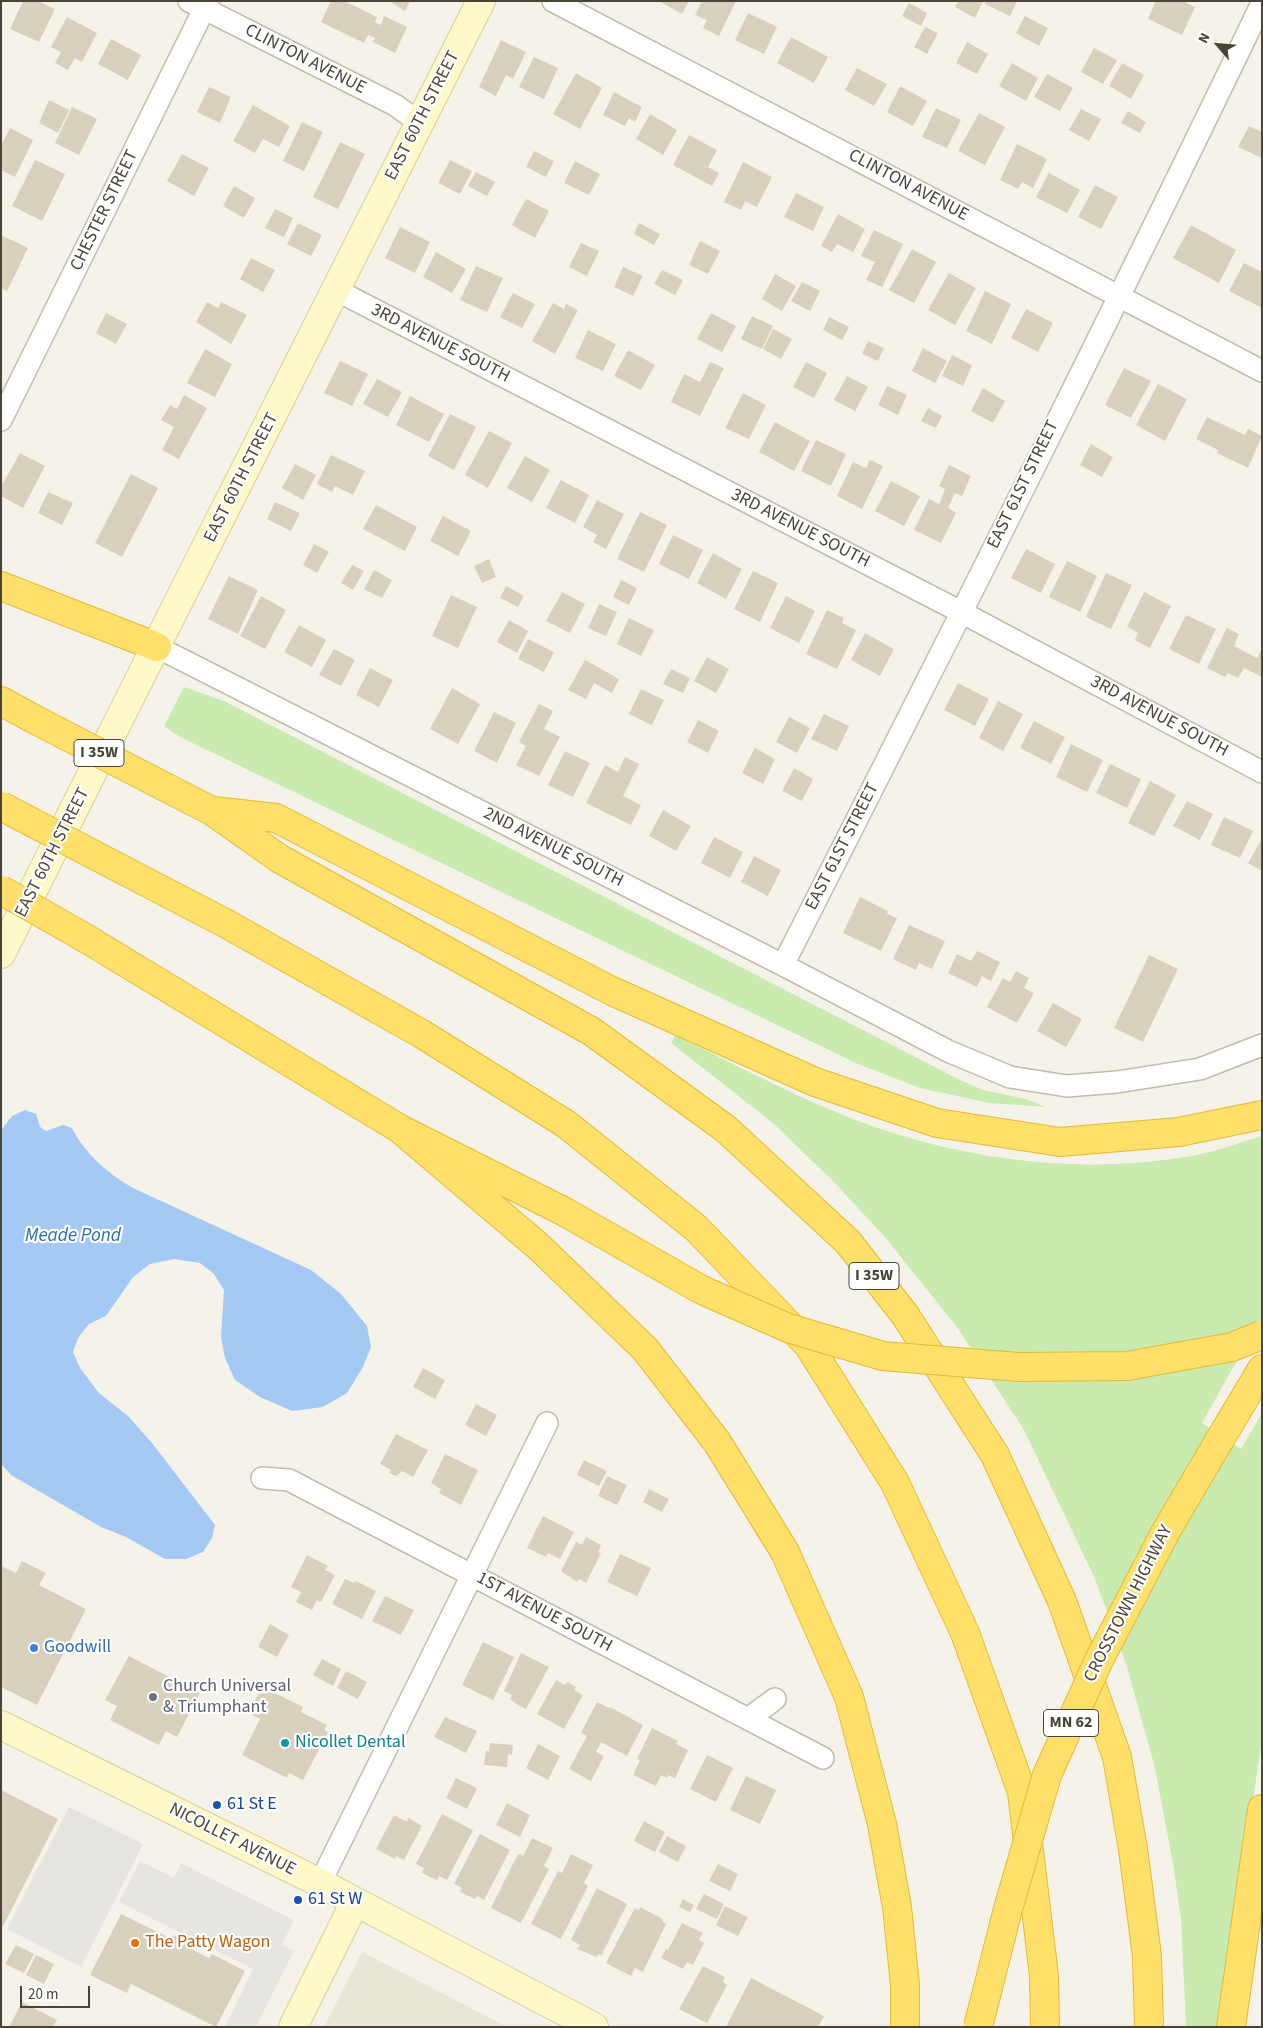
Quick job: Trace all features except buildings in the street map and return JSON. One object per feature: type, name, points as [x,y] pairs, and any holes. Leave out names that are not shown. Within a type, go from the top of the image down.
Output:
[{"type":"highway","points":[[1,586],[157,646]]},
{"type":"highway","name":"I 35W","points":[[1,701],[212,811],[280,859],[590,1031],[718,1123],[848,1242],[905,1315],[995,1455],[1062,1602],[1118,1757],[1133,1848],[1147,1956],[1149,2027]]},
{"type":"highway","points":[[1,806],[227,924],[422,1034],[566,1124],[696,1228],[809,1346],[896,1484],[965,1633],[1022,1792],[1044,1976],[1045,2027]]},
{"type":"highway","points":[[212,811],[276,818],[612,991],[815,1082],[937,1123],[1060,1142],[1179,1132],[1262,1115]]},
{"type":"highway","points":[[1,890],[87,939],[400,1129],[563,1211],[702,1290],[788,1328],[883,1356],[1018,1367],[1127,1366],[1232,1347],[1262,1335]]},
{"type":"highway","points":[[1179,1132],[1262,1097]]},
{"type":"highway","points":[[400,1129],[538,1246],[645,1349],[717,1442],[785,1552],[849,1697],[882,1824],[897,1907],[905,1985],[905,2027]]},
{"type":"highway","name":"CROSSTOWN HIGHWAY","points":[[978,2027],[1008,1909],[1047,1775],[1098,1660],[1165,1533],[1262,1369]]},
{"type":"highway","points":[[1231,2027],[1262,1810]]},
{"type":"street","name":"EAST 60TH STREET","points":[[1,954],[481,1]]},
{"type":"street","name":"CLINTON AVENUE","points":[[553,1],[1262,371]]},
{"type":"street","name":"EAST 61ST STREET","points":[[783,964],[961,612],[1262,3]]},
{"type":"street","name":"CLINTON AVENUE","points":[[200,4],[390,103],[420,123]]},
{"type":"street","name":"CHESTER STREET","points":[[1,420],[200,4]]},
{"type":"street","name":"3RD AVENUE SOUTH","points":[[336,290],[961,612],[1262,772]]},
{"type":"street","name":"2ND AVENUE SOUTH","points":[[157,646],[783,964],[948,1051],[1010,1077],[1067,1086],[1117,1082],[1200,1069],[1262,1045]]},
{"type":"street","points":[[320,1884],[547,1423]]},
{"type":"street","name":"1ST AVENUE SOUTH","points":[[262,1478],[289,1480],[823,1758]]},
{"type":"street","points":[[748,1719],[775,1699]]},
{"type":"street","name":"NICOLLET AVENUE","points":[[1,1724],[320,1884],[594,2027]]},
{"type":"street","points":[[293,2027],[355,1902]]},
{"type":"shaded area","points":[[69,1807],[143,1844],[81,1967],[7,1929]]},
{"type":"shaded area","points":[[140,1861],[174,1878],[181,1863],[294,1920],[282,1945],[294,1951],[256,2027],[225,2027],[253,1969],[119,1902]]},
{"type":"shaded area","points":[[362,1952],[508,2027],[324,2027]]},
{"type":"green space","points":[[184,687],[224,701],[958,1079],[983,1090],[1026,1099],[1046,1107],[989,1103],[920,1088],[858,1064],[180,737],[164,726]]},
{"type":"green space","points":[[675,1035],[774,1084],[850,1118],[914,1139],[993,1157],[1074,1164],[1156,1161],[1196,1155],[1262,1136],[1262,1324],[1240,1355],[1202,1423],[1241,1449],[1262,1413],[1262,1740],[1219,2027],[1186,2027],[1181,1919],[1173,1863],[1154,1764],[1126,1664],[1095,1579],[1024,1430],[957,1327],[884,1236],[835,1183],[773,1123],[671,1043]]},
{"type":"water","name":"Meade Pond","points":[[25,1110],[36,1114],[40,1127],[46,1131],[63,1125],[72,1128],[83,1146],[98,1162],[114,1176],[133,1188],[311,1270],[341,1294],[367,1326],[371,1347],[363,1367],[347,1393],[323,1407],[292,1411],[260,1397],[235,1380],[225,1358],[221,1337],[224,1290],[214,1274],[200,1263],[174,1259],[150,1264],[133,1277],[106,1316],[89,1324],[78,1338],[73,1352],[80,1368],[99,1393],[128,1416],[152,1443],[215,1525],[212,1538],[203,1552],[186,1559],[165,1559],[126,1537],[101,1527],[11,1475],[1,1464],[1,1130],[12,1116]]},
{"type":"place","name":"Goodwill","points":[[34,1648]]},
{"type":"place","name":"Church Universal & Triumphant","points":[[153,1697]]},
{"type":"place","name":"Nicollet Dental","points":[[285,1743]]},
{"type":"place","name":"61 St E","points":[[217,1805]]},
{"type":"place","name":"61 St W","points":[[298,1900]]},
{"type":"place","name":"The Patty Wagon","points":[[135,1943]]}]
